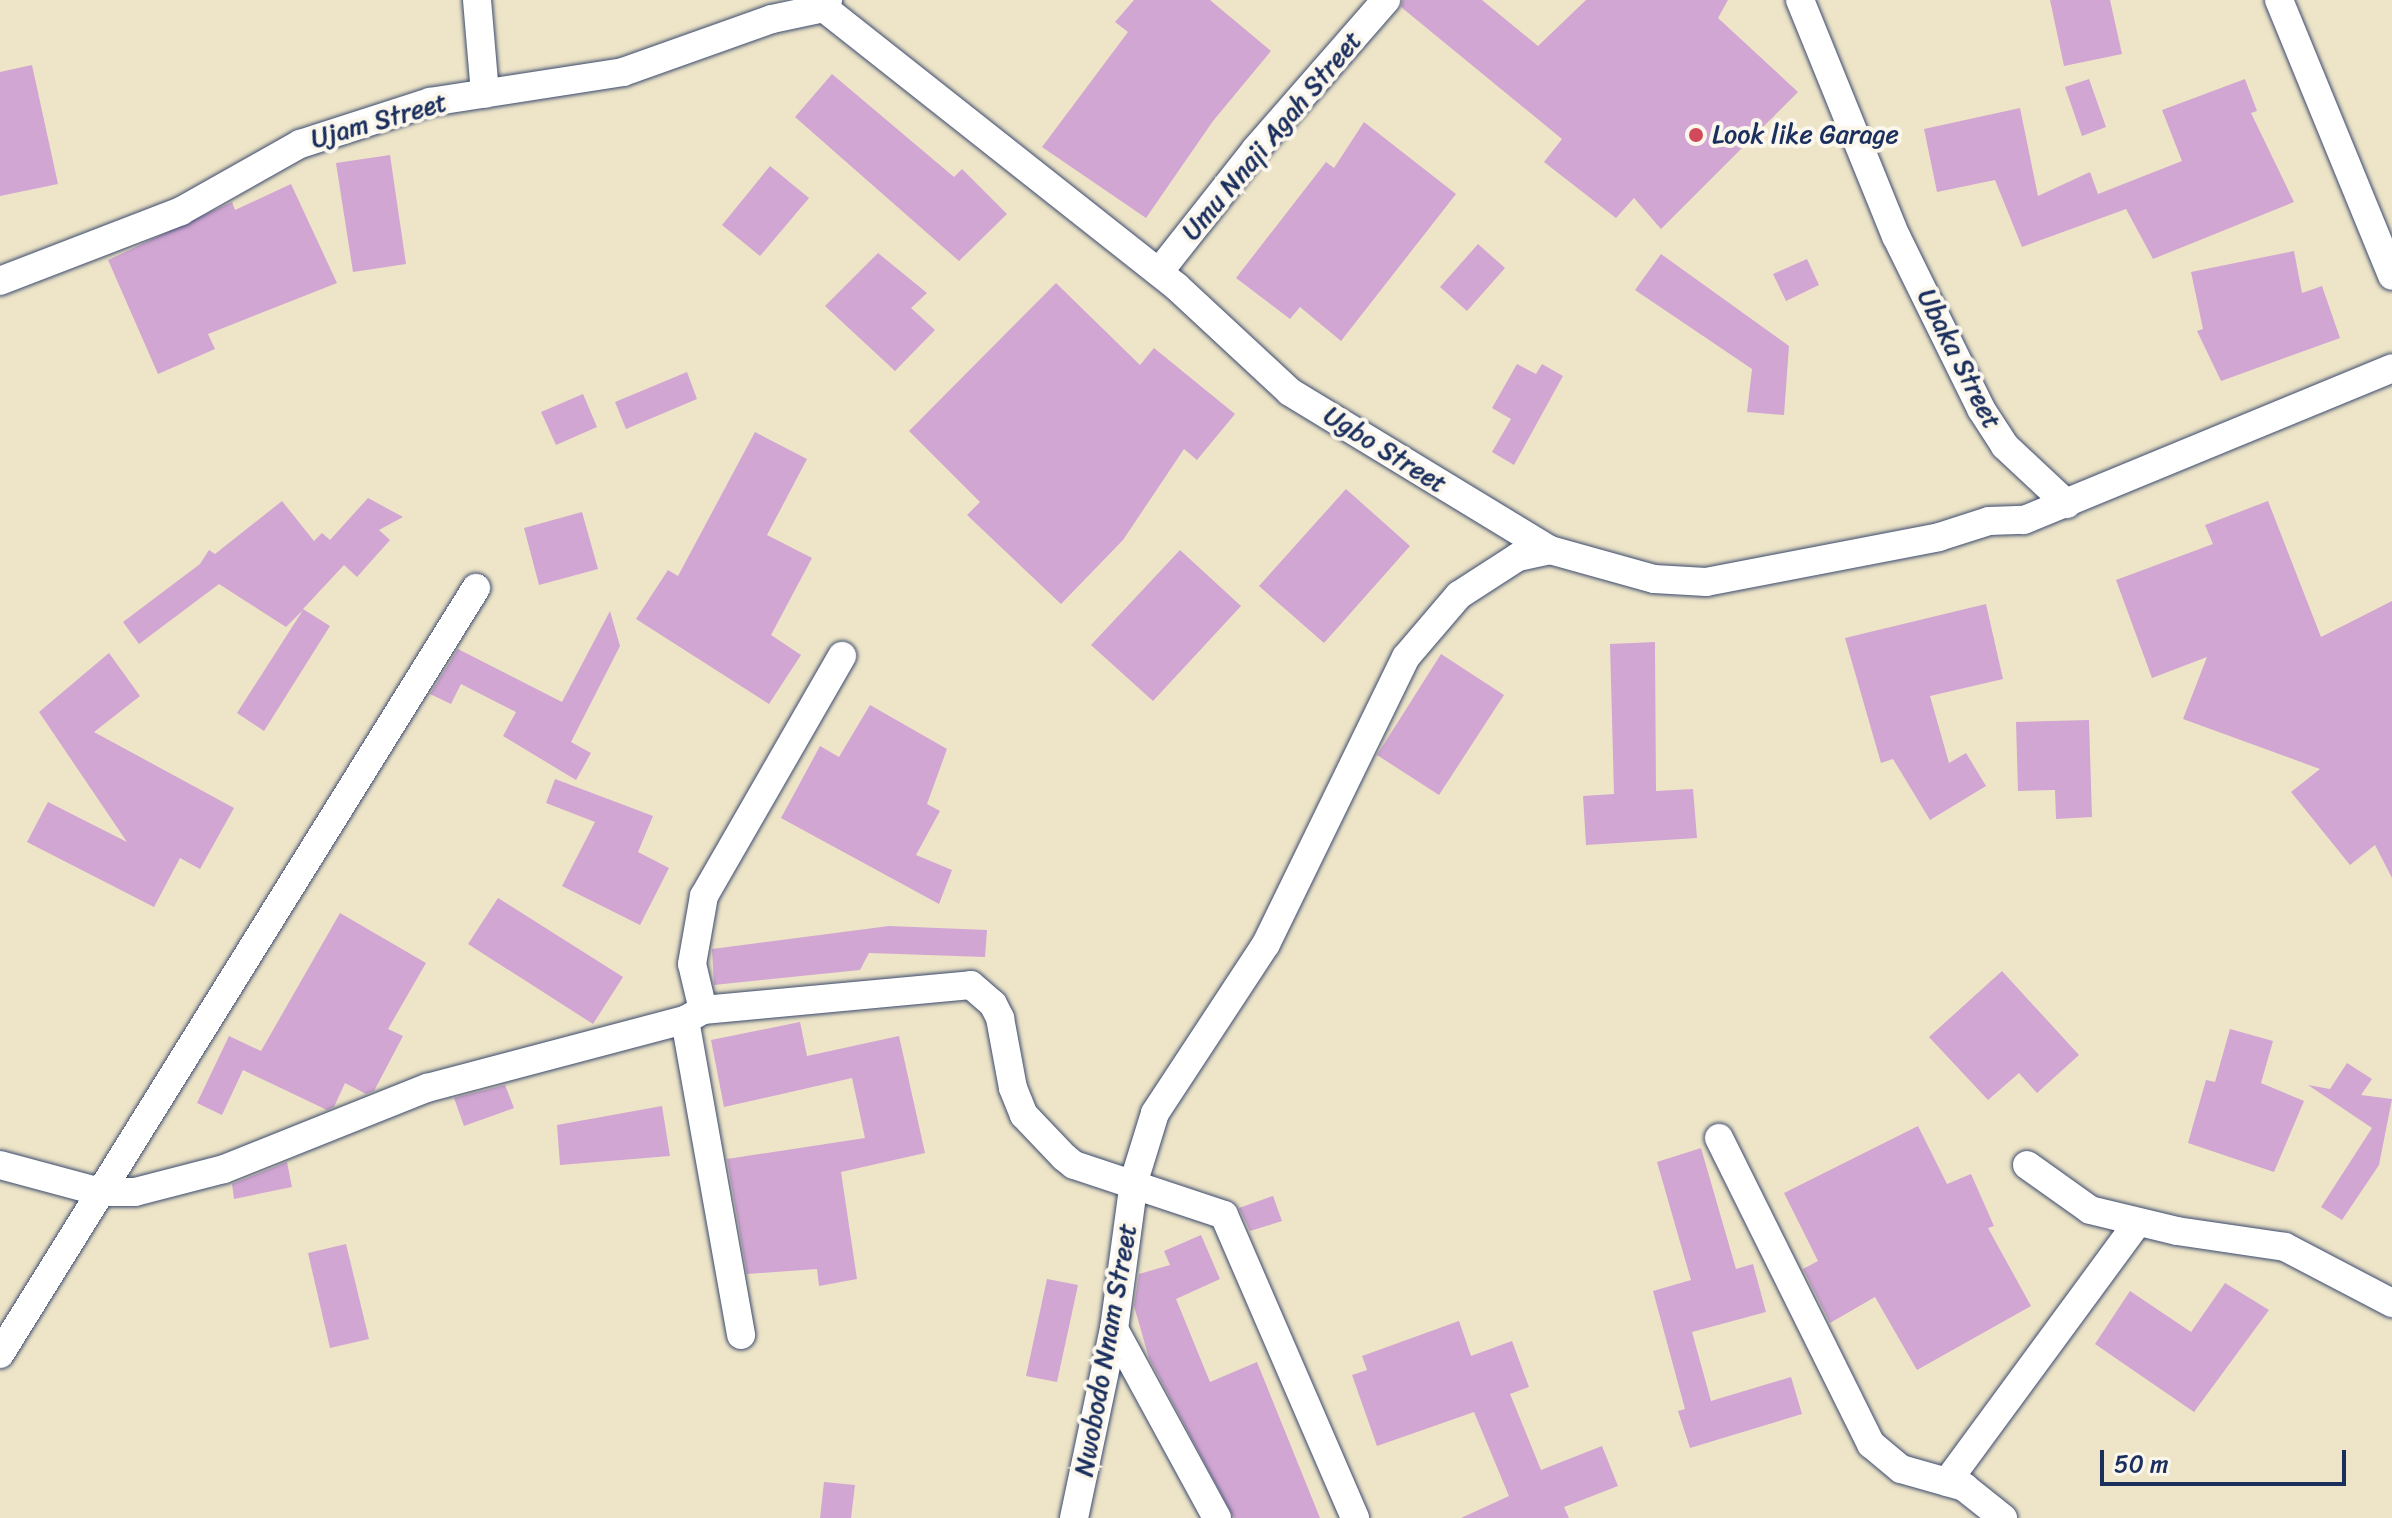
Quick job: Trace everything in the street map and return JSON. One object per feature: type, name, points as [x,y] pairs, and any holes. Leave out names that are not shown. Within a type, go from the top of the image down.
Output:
[{"type":"street","points":[[477,0],[485,94]]},
{"type":"street","name":"Umu Nnaji Agah Street","points":[[1159,272],[1256,149],[1386,0]]},
{"type":"street","name":"Ubaka Street","points":[[1800,0],[1896,236],[1981,409],[2005,446],[2067,504]]},
{"type":"street","points":[[2279,0],[2392,276]]},
{"type":"street","name":"Ujam Street","points":[[0,281],[181,211],[300,144],[430,102],[623,72],[772,19],[826,4]]},
{"type":"street","name":"Ugbo Street","points":[[826,4],[1159,272],[1290,392],[1550,550],[1654,579],[1706,582],[1939,537],[1989,521],[2024,520],[2067,504]]},
{"type":"street","points":[[2067,504],[2097,487],[2392,368]]},
{"type":"street","name":"Nwobodo Nnam Street","points":[[1079,1514],[1114,1329],[1134,1181],[1155,1113],[1266,944],[1406,657],[1459,595],[1518,557],[1550,550]]},
{"type":"street","points":[[0,1354],[476,588]]},
{"type":"street","points":[[741,1335],[694,1015],[692,964],[704,896],[842,656]]},
{"type":"street","points":[[0,1165],[100,1192],[135,1192],[224,1169],[427,1088],[694,1015],[971,985],[993,1004],[1000,1018],[1013,1088],[1024,1115],[1074,1165],[1134,1181],[1224,1215],[1355,1518]]},
{"type":"street","points":[[1719,1138],[1871,1444],[1901,1469],[1964,1487],[2003,1518]]},
{"type":"street","points":[[2027,1165],[2073,1201],[2137,1223],[2285,1247],[2392,1303]]},
{"type":"street","points":[[1947,1482],[2137,1223]]},
{"type":"street","points":[[1114,1329],[1217,1518]]},
{"type":"building","points":[[1134,0],[1210,0],[1271,51],[1213,121],[1146,218],[1042,147],[1128,32],[1115,22]]},
{"type":"building","points":[[1403,0],[1482,0],[1538,46],[1586,0],[1728,0],[1718,18],[1798,92],[1661,229],[1634,198],[1616,218],[1544,162],[1562,139],[1401,7]]},
{"type":"building","points":[[2050,0],[2110,0],[2122,54],[2064,66]]},
{"type":"building","points":[[32,65],[58,184],[0,196],[0,72]]},
{"type":"building","points":[[832,74],[954,177],[962,169],[1007,214],[959,261],[795,117]]},
{"type":"building","points":[[2089,79],[2106,127],[2082,136],[2065,87]]},
{"type":"building","points":[[2245,79],[2257,111],[2251,113],[2294,202],[2153,259],[2126,209],[2022,247],[1995,180],[1937,192],[1924,129],[2020,108],[2038,196],[2090,172],[2098,194],[2182,161],[2162,110]]},
{"type":"building","points":[[1364,122],[1456,194],[1341,341],[1300,307],[1290,319],[1236,278],[1326,162],[1334,168]]},
{"type":"building","points":[[390,155],[406,264],[353,272],[336,163]]},
{"type":"building","points":[[770,166],[809,198],[760,256],[722,225]]},
{"type":"building","points":[[291,184],[337,283],[208,334],[215,349],[158,374],[108,260],[232,202],[235,210]]},
{"type":"building","points":[[1478,244],[1505,268],[1467,311],[1440,287]]},
{"type":"building","points":[[2294,251],[2302,293],[2322,286],[2340,338],[2221,381],[2197,331],[2203,329],[2191,272]]},
{"type":"building","points":[[878,253],[927,293],[911,308],[935,330],[895,371],[825,306]]},
{"type":"building","points":[[1661,254],[1789,346],[1784,415],[1747,412],[1752,369],[1635,290]]},
{"type":"building","points":[[1807,259],[1819,285],[1786,301],[1773,274]]},
{"type":"building","points":[[1056,283],[1140,365],[1154,348],[1235,414],[1197,460],[1184,449],[1123,540],[1061,604],[967,515],[980,502],[909,431]]},
{"type":"building","points":[[1517,364],[1536,374],[1542,364],[1563,376],[1514,465],[1492,452],[1511,419],[1492,408]]},
{"type":"building","points":[[687,372],[697,399],[626,429],[615,402]]},
{"type":"building","points":[[583,394],[597,427],[556,445],[541,412]]},
{"type":"building","points":[[755,432],[807,459],[767,535],[812,558],[771,635],[801,655],[769,704],[636,619],[668,570],[678,576]]},
{"type":"building","points":[[1346,489],[1410,546],[1324,643],[1259,586]]},
{"type":"building","points":[[368,498],[403,517],[379,530],[390,540],[357,577],[344,565],[303,609],[330,626],[264,731],[237,713],[303,610],[286,627],[219,584],[139,644],[123,622],[200,564],[209,550],[215,554],[282,501],[314,541],[322,533],[330,540]]},
{"type":"building","points":[[2268,501],[2321,637],[2392,601],[2392,878],[2375,845],[2350,865],[2291,792],[2320,769],[2183,719],[2207,657],[2152,678],[2116,580],[2213,544],[2205,525]]},
{"type":"building","points":[[582,512],[598,569],[539,585],[524,528]]},
{"type":"building","points":[[1180,550],[1241,606],[1153,701],[1091,645]]},
{"type":"building","points":[[1986,604],[2003,679],[1930,696],[1949,763],[1966,753],[1986,786],[1930,820],[1893,759],[1881,763],[1845,638]]},
{"type":"building","points":[[610,611],[620,646],[571,742],[591,753],[576,780],[503,736],[516,712],[461,684],[451,704],[430,694],[458,649],[562,702]]},
{"type":"building","points":[[1655,642],[1656,791],[1693,789],[1697,838],[1586,845],[1583,796],[1614,794],[1610,644]]},
{"type":"building","points":[[109,653],[140,696],[94,732],[234,808],[200,869],[180,858],[154,907],[27,842],[48,802],[127,842],[39,712]]},
{"type":"building","points":[[1441,654],[1504,695],[1439,795],[1377,755]]},
{"type":"building","points":[[870,705],[947,749],[927,804],[940,811],[916,855],[952,870],[939,904],[781,818],[820,746],[839,757]]},
{"type":"building","points":[[2089,720],[2092,817],[2056,819],[2055,790],[2018,791],[2016,722]]},
{"type":"building","points":[[555,779],[653,816],[638,852],[669,868],[640,925],[562,886],[595,822],[546,803]]},
{"type":"building","points":[[498,898],[623,977],[593,1024],[468,944]]},
{"type":"building","points":[[340,913],[426,963],[388,1029],[403,1036],[374,1091],[366,1094],[345,1083],[334,1107],[327,1110],[243,1070],[222,1115],[197,1103],[229,1036],[261,1051]]},
{"type":"building","points":[[889,926],[987,930],[985,957],[869,953],[860,970],[714,985],[712,949]]},
{"type":"building","points":[[2002,971],[2079,1055],[2037,1093],[2019,1073],[1988,1100],[1929,1037]]},
{"type":"building","points":[[800,1022],[807,1056],[899,1036],[925,1153],[841,1172],[857,1279],[819,1286],[817,1269],[747,1274],[727,1159],[865,1138],[852,1078],[724,1107],[711,1040]]},
{"type":"building","points":[[2230,1029],[2273,1041],[2261,1083],[2304,1101],[2274,1172],[2188,1143],[2206,1080],[2215,1082]]},
{"type":"building","points":[[2347,1063],[2372,1079],[2361,1095],[2392,1099],[2379,1165],[2342,1220],[2321,1207],[2372,1128],[2308,1085],[2330,1089]]},
{"type":"building","points":[[505,1085],[514,1108],[464,1126],[454,1098]]},
{"type":"building","points":[[662,1106],[670,1156],[560,1165],[557,1125]]},
{"type":"building","points":[[1918,1126],[1947,1184],[1971,1174],[1994,1226],[1988,1228],[2031,1306],[1917,1370],[1875,1297],[1830,1323],[1803,1269],[1818,1261],[1784,1193]]},
{"type":"building","points":[[1701,1148],[1736,1269],[1753,1264],[1766,1312],[1692,1332],[1711,1401],[1791,1377],[1802,1414],[1690,1448],[1678,1411],[1685,1409],[1653,1291],[1691,1280],[1657,1162]]},
{"type":"building","points":[[287,1162],[292,1187],[234,1199],[232,1184]]},
{"type":"building","points":[[1273,1196],[1282,1221],[1250,1231],[1239,1208]]},
{"type":"building","points":[[1201,1235],[1220,1279],[1176,1299],[1210,1382],[1257,1362],[1320,1518],[1234,1518],[1149,1358],[1134,1306],[1139,1274],[1170,1265],[1164,1251]]},
{"type":"building","points":[[346,1244],[369,1339],[330,1348],[308,1253]]},
{"type":"building","points":[[1047,1279],[1078,1285],[1057,1382],[1026,1376]]},
{"type":"building","points":[[2225,1283],[2269,1310],[2194,1412],[2095,1344],[2130,1291],[2191,1332]]},
{"type":"building","points":[[1459,1321],[1471,1356],[1512,1341],[1529,1387],[1510,1394],[1541,1470],[1602,1446],[1618,1486],[1564,1507],[1569,1518],[1461,1518],[1509,1496],[1474,1412],[1377,1446],[1352,1375],[1367,1370],[1362,1356]]},
{"type":"building","points":[[824,1482],[855,1485],[851,1518],[820,1518]]},
{"type":"place","name":"Look like Garage","points":[[1696,135]]}]
